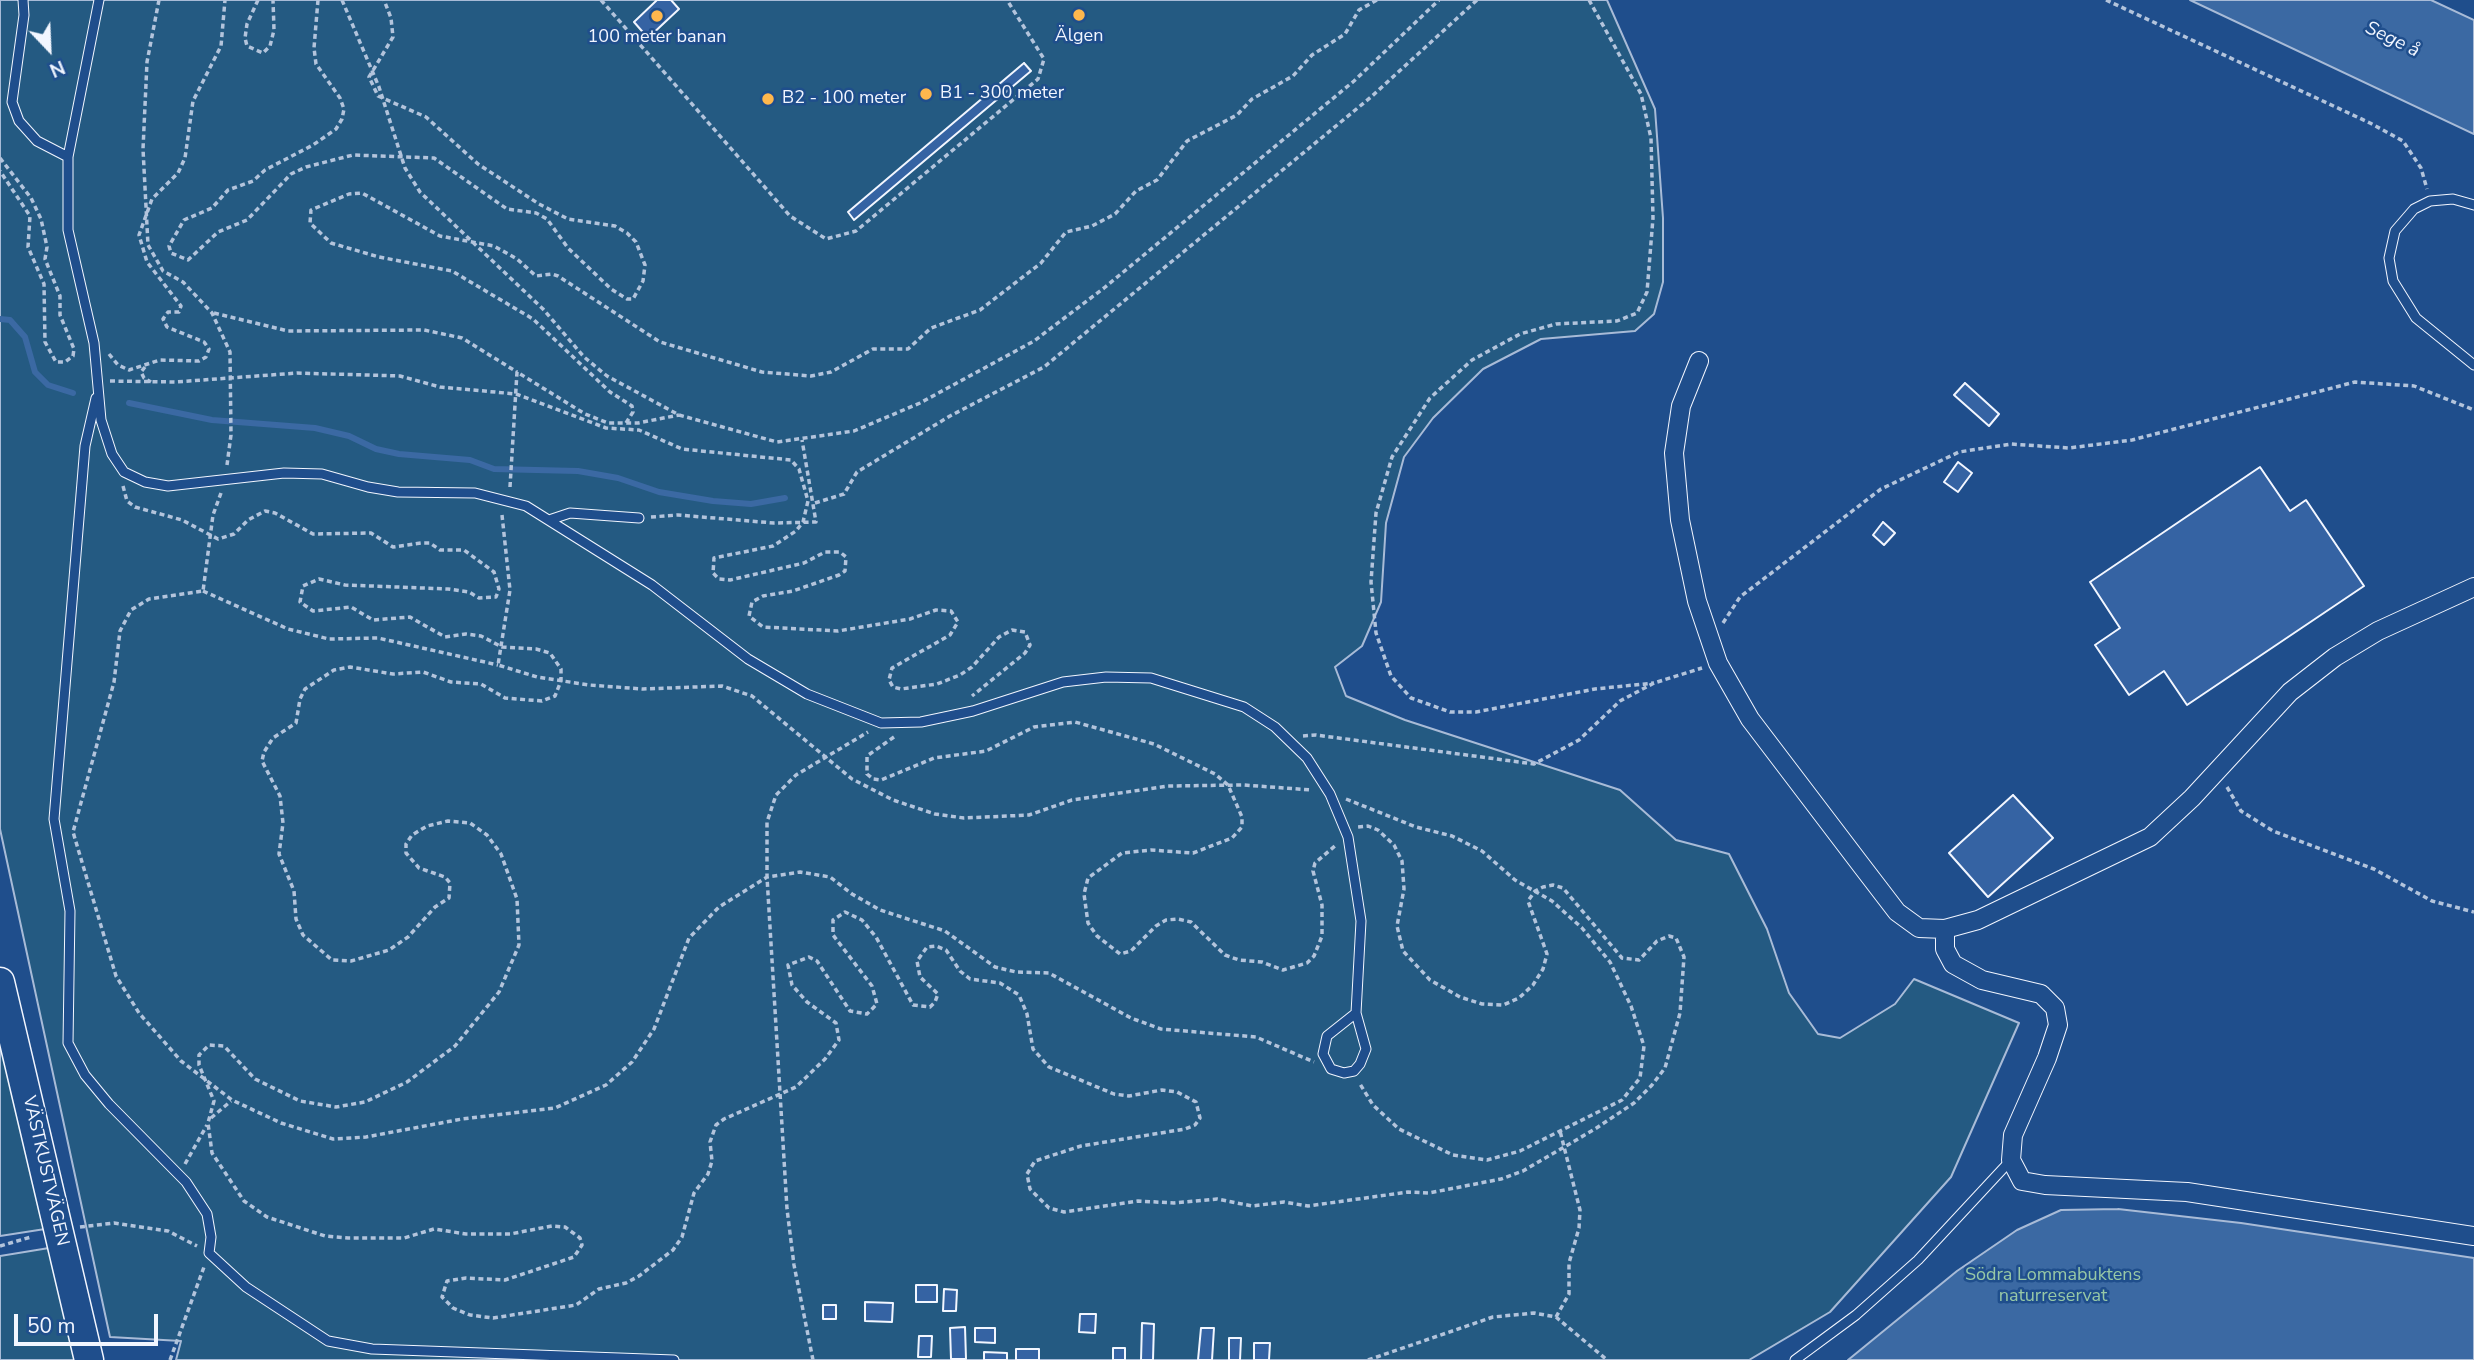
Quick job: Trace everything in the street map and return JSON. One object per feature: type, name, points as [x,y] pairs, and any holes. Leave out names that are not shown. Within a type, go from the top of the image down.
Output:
[{"type":"highway","name":"VÄSTKUSTVÄGEN","points":[[0,982],[89,1360]]},
{"type":"street","points":[[1699,361],[1681,406],[1674,453],[1680,520],[1697,601],[1718,663],[1750,719],[1897,912],[1919,928],[1945,929],[1978,920],[2150,837],[2217,771],[2290,692],[2335,657],[2378,631],[2474,587]]},
{"type":"street","points":[[1945,929],[1945,949],[1953,964],[1982,980],[2041,994],[2055,1008],[2057,1025],[2047,1058],[2013,1135],[2011,1160],[2022,1181],[2045,1185],[2187,1192],[2474,1236]]},
{"type":"lane","points":[[23,0],[24,15],[12,102],[19,121],[37,141],[68,157]]},
{"type":"lane","points":[[99,0],[68,157],[68,230],[94,343],[100,420],[112,454],[124,472],[145,482],[168,486],[284,473],[322,474],[398,492],[450,491],[526,506],[652,584],[748,659],[807,694],[881,723],[909,724],[950,716],[1063,681],[1106,677],[1151,678],[1244,707],[1275,727],[1307,758],[1330,794],[1348,838],[1361,921],[1356,1013],[1366,1049],[1354,1070],[1344,1073],[1331,1069],[1323,1054],[1327,1036],[1356,1013]]},
{"type":"lane","points":[[2474,205],[2453,199],[2430,201],[2414,209],[2395,231],[2389,258],[2393,281],[2416,318],[2474,365]]},
{"type":"lane","points":[[97,392],[85,446],[54,819],[70,911],[68,1043],[85,1075],[109,1104],[179,1175],[207,1214],[211,1237],[209,1253],[246,1287],[328,1341],[372,1349],[674,1360]]},
{"type":"lane","points":[[549,520],[570,513],[639,518]]},
{"type":"lane","points":[[1795,1360],[1856,1315],[1918,1260],[2011,1160]]},
{"type":"path","points":[[159,0],[147,62],[143,149],[148,245],[163,271],[183,282],[212,313],[230,352],[231,435],[225,480],[213,515],[203,591]]},
{"type":"path","points":[[94,343],[104,348],[118,365],[129,370],[168,359],[200,361],[206,357],[209,349],[204,342],[167,327],[163,319],[168,312],[179,312],[181,306],[146,262],[139,235],[152,199],[178,173],[186,158],[193,101],[221,46],[225,0]]},
{"type":"path","points":[[258,0],[247,24],[245,38],[247,46],[263,53],[270,46],[274,30],[273,0]]},
{"type":"path","points":[[318,0],[314,48],[316,64],[340,98],[344,109],[342,119],[335,129],[313,145],[276,163],[253,181],[228,190],[212,208],[184,220],[169,246],[171,253],[188,260],[218,232],[247,220],[291,174],[306,167],[353,155],[434,158],[507,209],[536,213],[547,219],[568,248],[611,289],[627,299],[638,295],[645,265],[636,242],[627,233],[615,226],[568,219],[539,204],[478,163],[426,117],[384,99]]},
{"type":"path","points":[[342,0],[384,99],[405,169],[420,192],[543,309],[584,356],[607,376],[679,415],[777,442],[854,431],[920,403],[1034,341],[1104,288],[1354,81],[1439,0]]},
{"type":"path","points":[[371,69],[393,37],[391,18],[384,0]]},
{"type":"path","points":[[601,0],[790,216],[827,239],[856,231],[1038,79],[1044,60],[1007,0]]},
{"type":"path","points":[[621,427],[633,412],[632,406],[610,391],[533,319],[452,271],[379,257],[331,243],[314,229],[309,214],[318,205],[362,193],[440,236],[471,240],[507,253],[536,276],[558,276],[660,342],[762,372],[811,376],[831,372],[873,349],[908,349],[931,328],[980,310],[1041,263],[1066,232],[1092,226],[1115,214],[1131,195],[1157,180],[1187,141],[1237,115],[1252,99],[1293,76],[1312,55],[1345,34],[1359,10],[1377,0]]},
{"type":"path","points":[[815,503],[844,494],[858,472],[950,416],[1044,368],[1371,97],[1477,0]]},
{"type":"path","points":[[1589,0],[1641,94],[1651,138],[1653,218],[1647,292],[1637,313],[1617,321],[1556,324],[1520,334],[1472,360],[1430,398],[1392,457],[1376,513],[1371,582],[1376,633],[1391,676],[1411,698],[1450,712],[1476,712],[1595,689],[1654,683]]},
{"type":"path","points":[[2106,0],[2371,123],[2403,141],[2421,168],[2430,201]]},
{"type":"path","points":[[0,158],[31,198],[41,219],[47,247],[45,259],[60,296],[58,309],[75,349],[73,356],[65,362],[56,362],[45,342],[44,284],[28,247],[30,216],[0,171]]},
{"type":"path","points":[[212,313],[288,331],[424,330],[461,338],[585,414],[608,423],[679,415]]},
{"type":"path","points":[[146,366],[141,372],[152,382]]},
{"type":"path","points":[[498,666],[510,590],[501,522],[511,484],[517,372]]},
{"type":"path","points":[[97,381],[152,382],[297,373],[400,376],[440,387],[516,394],[606,428],[639,430],[682,449],[791,460],[799,469],[808,501],[803,523],[773,546],[754,552],[723,554],[715,558],[712,566],[719,579],[730,580],[804,563],[825,552],[840,552],[846,557],[845,571],[793,591],[764,596],[752,602],[749,615],[763,627],[838,631],[910,619],[936,610],[951,611],[958,622],[950,635],[892,668],[889,680],[893,687],[901,689],[937,684],[960,675],[972,667],[999,637],[1012,630],[1019,629],[1029,637],[1030,645],[1025,653],[950,716]]},
{"type":"path","points":[[1711,641],[1740,597],[1881,489],[1959,452],[2011,444],[2069,448],[2132,440],[2355,382],[2414,386],[2474,410]]},
{"type":"path","points":[[639,518],[678,515],[816,522],[815,503],[802,440]]},
{"type":"path","points":[[124,472],[127,501],[135,507],[182,520],[210,536],[226,538],[248,520],[265,511],[313,534],[371,533],[393,547],[430,543],[440,550],[464,550],[494,572],[499,589],[496,597],[480,598],[469,592],[448,589],[345,585],[319,579],[303,586],[300,602],[313,611],[351,607],[373,620],[410,617],[445,636],[466,634],[481,636],[502,647],[523,646],[550,653],[561,669],[561,681],[555,696],[542,701],[505,698],[481,684],[451,682],[423,672],[393,674],[350,667],[327,673],[305,689],[300,699],[296,723],[267,744],[262,761],[280,796],[283,823],[279,854],[294,891],[296,919],[303,935],[325,956],[341,963],[389,950],[408,937],[435,906],[449,898],[452,890],[444,877],[419,868],[406,853],[406,844],[412,835],[427,826],[448,821],[470,823],[487,835],[501,854],[517,899],[519,945],[499,992],[455,1046],[407,1082],[365,1102],[336,1107],[300,1101],[255,1079],[224,1046],[216,1044],[203,1049],[199,1055],[204,1078],[214,1101],[208,1123],[179,1175]]},
{"type":"path","points":[[1325,1062],[1310,1063],[1256,1037],[1161,1029],[1131,1017],[1049,973],[1016,972],[995,967],[945,931],[880,909],[852,894],[830,877],[800,872],[767,877],[719,907],[689,938],[654,1029],[632,1062],[606,1085],[555,1108],[462,1119],[366,1137],[333,1139],[281,1123],[232,1100],[181,1061],[139,1013],[116,976],[73,832],[114,682],[120,631],[131,610],[149,599],[203,591],[277,624],[329,639],[378,638],[561,681],[643,689],[722,686],[752,696],[852,779],[893,800],[934,814],[964,818],[1029,815],[1072,800],[1125,791],[1228,785],[1293,787],[1330,794],[1379,810],[1416,827],[1452,836],[1482,851],[1515,880],[1552,901],[1582,928],[1611,962],[1631,1006],[1644,1046],[1640,1078],[1622,1100],[1520,1151],[1487,1160],[1453,1155],[1399,1129],[1373,1105],[1354,1070]]},
{"type":"path","points":[[1287,739],[1316,735],[1534,764],[1579,740],[1619,701],[1654,683],[1718,663]]},
{"type":"path","points":[[208,1123],[212,1153],[229,1183],[244,1201],[267,1217],[295,1228],[325,1236],[348,1238],[404,1238],[434,1229],[466,1234],[510,1234],[552,1226],[573,1231],[582,1245],[574,1257],[505,1280],[466,1278],[447,1281],[442,1297],[453,1308],[493,1318],[576,1305],[599,1289],[626,1283],[667,1256],[681,1237],[694,1193],[708,1174],[712,1161],[710,1142],[716,1125],[796,1087],[839,1041],[836,1023],[799,995],[788,974],[788,965],[809,957],[817,961],[850,1011],[867,1014],[877,1004],[872,986],[833,935],[833,920],[845,912],[862,920],[876,937],[913,1005],[930,1007],[935,1002],[938,994],[920,977],[917,961],[927,947],[936,946],[946,950],[960,971],[970,979],[1000,984],[1020,995],[1027,1014],[1033,1049],[1049,1067],[1114,1094],[1129,1096],[1162,1090],[1177,1092],[1196,1102],[1200,1118],[1195,1125],[1185,1129],[1081,1146],[1035,1161],[1029,1167],[1027,1182],[1038,1199],[1049,1208],[1064,1212],[1138,1201],[1174,1203],[1217,1199],[1252,1206],[1284,1202],[1308,1206],[1408,1192],[1429,1193],[1501,1179],[1523,1171],[1634,1103],[1665,1068],[1680,1013],[1683,950],[1676,938],[1669,936],[1657,941],[1639,960],[1622,958],[1563,888],[1553,885],[1535,891],[1528,901],[1547,954],[1543,969],[1533,985],[1519,998],[1503,1005],[1482,1004],[1460,997],[1430,980],[1403,951],[1397,926],[1404,875],[1402,861],[1394,845],[1378,830],[1368,826],[1354,828],[1348,838],[1320,856],[1315,863],[1313,871],[1322,905],[1322,936],[1314,956],[1297,968],[1283,970],[1262,962],[1239,961],[1225,955],[1191,922],[1178,919],[1166,920],[1156,926],[1131,951],[1120,954],[1097,936],[1088,923],[1084,908],[1088,878],[1122,853],[1151,850],[1193,853],[1232,838],[1242,827],[1242,817],[1228,785],[1215,774],[1154,744],[1075,722],[1034,727],[986,751],[934,758],[911,765],[881,780],[873,779],[867,774],[867,755],[909,724]]},
{"type":"path","points":[[813,1360],[794,1265],[780,1095],[771,908],[767,877],[767,822],[776,794],[796,775],[881,723]]},
{"type":"path","points":[[2217,771],[2241,811],[2273,831],[2374,869],[2432,901],[2474,912]]},
{"type":"path","points":[[208,1123],[232,1100]]},
{"type":"path","points":[[1556,1317],[1569,1294],[1569,1263],[1579,1228],[1580,1210],[1560,1131]]},
{"type":"path","points":[[78,1227],[114,1223],[168,1231],[209,1253],[170,1360]]},
{"type":"path","points":[[0,1245],[31,1237]]},
{"type":"path","points":[[1368,1360],[1493,1317],[1534,1312],[1556,1317],[1607,1360]]},
{"type":"shaded area","points":[[0,0],[1607,0],[1655,109],[1663,218],[1663,282],[1654,314],[1635,331],[1541,339],[1483,369],[1433,418],[1404,457],[1386,523],[1381,602],[1362,646],[1335,667],[1346,696],[1405,720],[1620,790],[1676,840],[1729,854],[1767,929],[1789,993],[1818,1034],[1840,1038],[1895,1004],[1914,979],[2019,1023],[1951,1177],[1830,1312],[1749,1360],[176,1360],[181,1341],[110,1337],[0,829]]},
{"type":"shaded area","points":[[0,1034],[45,1229],[0,1236]]},
{"type":"shaded area","points":[[49,1248],[75,1360],[0,1360],[0,1256]]},
{"type":"water","name":"Sege å","points":[[2190,0],[2431,0],[2474,20],[2474,134]]},
{"type":"water","name":"Södra Lommabuktens naturreservat","points":[[2118,1209],[2241,1223],[2474,1258],[2474,1360],[1848,1360],[1957,1271],[2017,1230],[2061,1210]]},
{"type":"building","name":"100 meter banan","points":[[657,0],[671,0],[679,9],[648,38],[634,22]]},
{"type":"building","points":[[1024,63],[1031,71],[854,220],[848,212]]},
{"type":"building","points":[[1965,383],[1999,414],[1989,426],[1954,395]]},
{"type":"building","points":[[1958,462],[1972,473],[1958,492],[1944,482]]},
{"type":"building","points":[[2260,467],[2290,511],[2306,500],[2364,586],[2187,705],[2164,671],[2129,695],[2095,645],[2120,628],[2090,582]]},
{"type":"building","points":[[1883,522],[1895,533],[1884,545],[1873,535]]},
{"type":"building","points":[[2013,795],[2053,838],[1988,897],[1949,853]]},
{"type":"building","points":[[916,1285],[937,1285],[937,1302],[916,1302]]},
{"type":"building","points":[[944,1289],[957,1290],[956,1311],[943,1311]]},
{"type":"building","points":[[865,1302],[893,1303],[892,1322],[865,1321]]},
{"type":"building","points":[[823,1305],[836,1305],[836,1319],[823,1319]]},
{"type":"building","points":[[1080,1314],[1096,1314],[1095,1333],[1079,1332]]},
{"type":"building","points":[[1142,1323],[1154,1324],[1153,1360],[1141,1360]]},
{"type":"building","points":[[965,1327],[966,1359],[951,1359],[950,1328]]},
{"type":"building","points":[[975,1328],[995,1328],[995,1343],[975,1342]]},
{"type":"building","points":[[1201,1328],[1214,1328],[1212,1360],[1198,1360]]},
{"type":"building","points":[[919,1336],[932,1336],[931,1357],[918,1357]]},
{"type":"building","points":[[1229,1338],[1241,1338],[1240,1360],[1229,1360]]},
{"type":"building","points":[[1254,1343],[1270,1343],[1269,1360],[1254,1360]]},
{"type":"building","points":[[1113,1348],[1125,1348],[1125,1360],[1113,1360]]},
{"type":"building","points":[[1016,1349],[1039,1349],[1039,1360],[1016,1360]]},
{"type":"building","points":[[984,1352],[1007,1353],[1007,1360],[984,1360]]},
{"type":"waterway","points":[[0,319],[10,320],[25,337],[35,372],[48,385],[73,393]]},
{"type":"waterway","points":[[129,403],[212,420],[315,428],[349,436],[376,449],[399,454],[470,460],[494,469],[578,471],[618,478],[659,492],[713,501],[751,504],[785,498]]},
{"type":"place","name":"Älgen","points":[[1079,15]]},
{"type":"place","name":"100 meter banan","points":[[657,16]]},
{"type":"place","name":"B1 - 300 meter","points":[[926,94]]},
{"type":"place","name":"B2 - 100 meter","points":[[768,99]]}]
